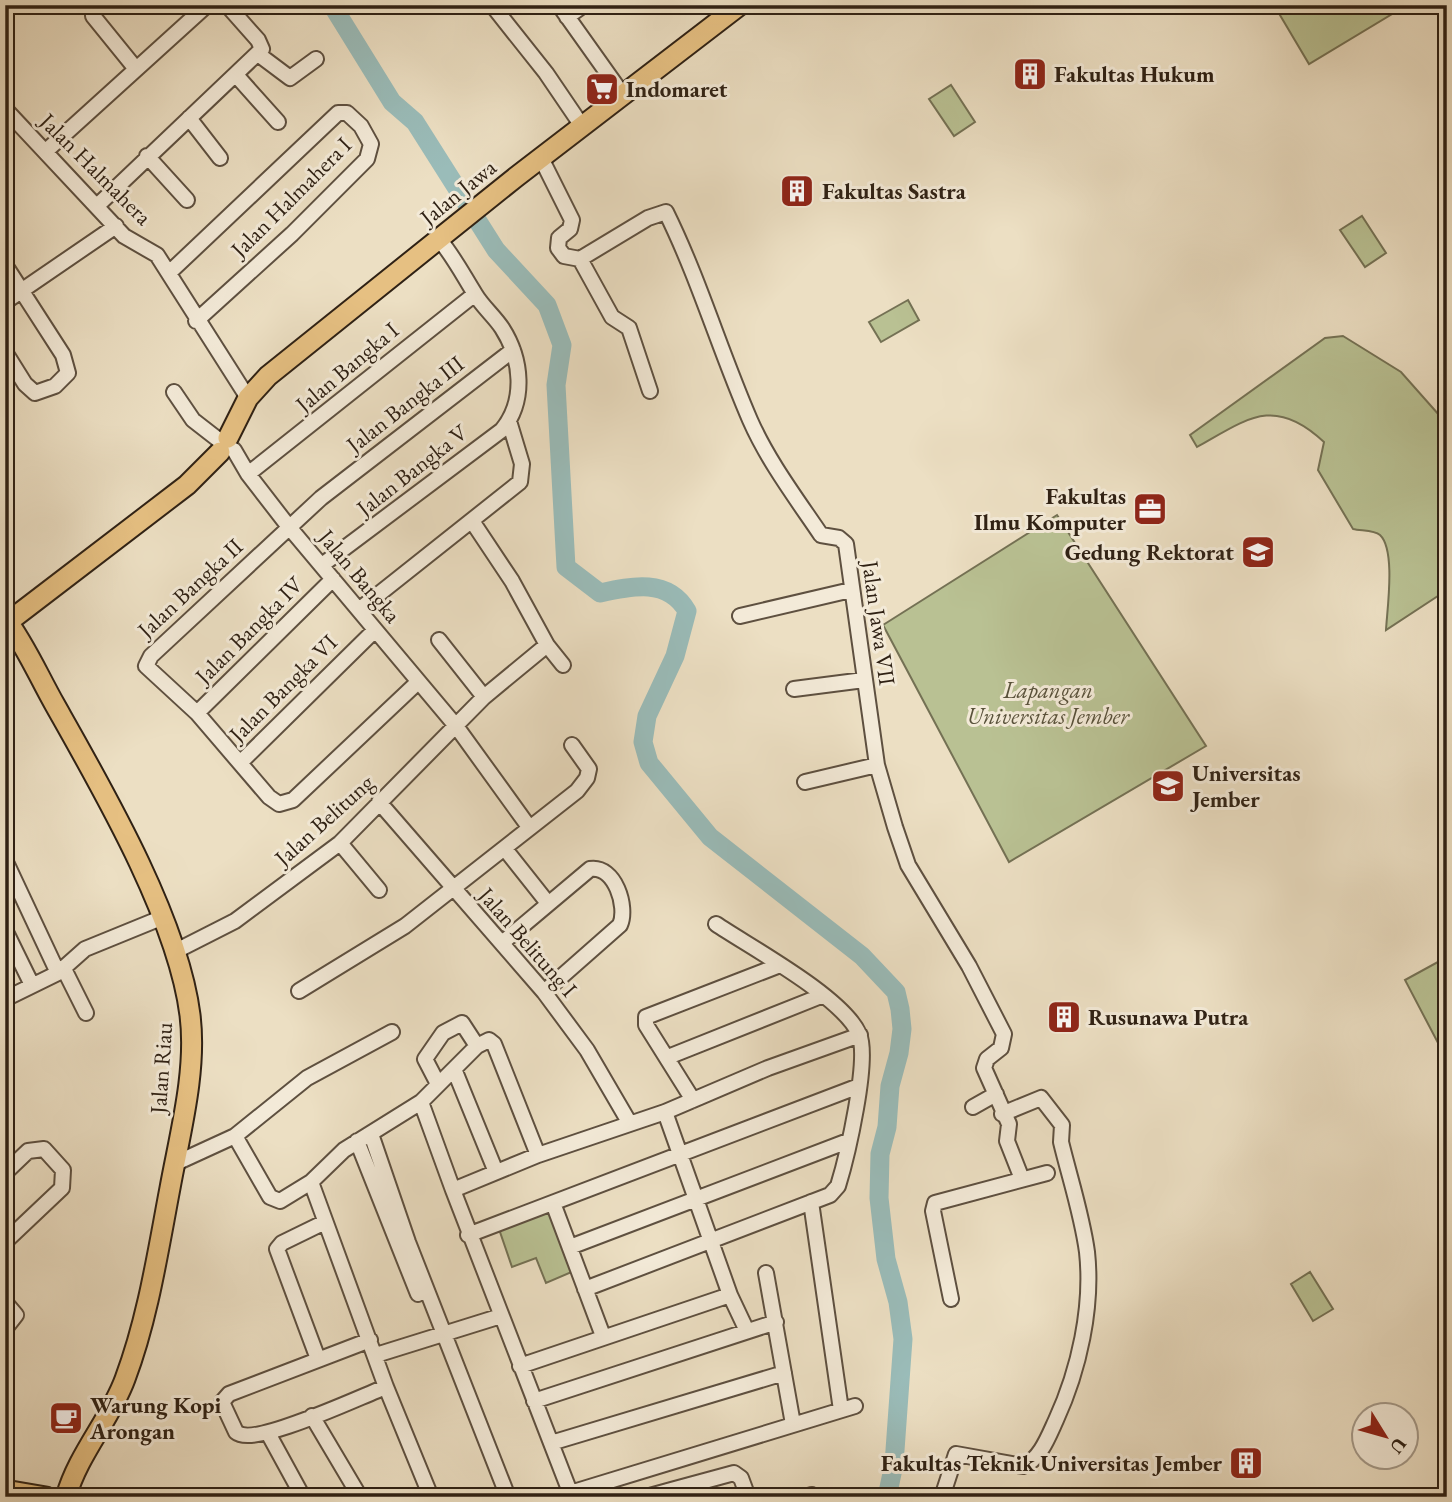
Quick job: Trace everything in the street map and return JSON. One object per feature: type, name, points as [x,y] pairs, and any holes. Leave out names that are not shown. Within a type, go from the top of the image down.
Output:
[{"type":"main road","name":"Jalan Jawa","points":[[7,620],[187,485],[225,445],[248,398],[268,376],[496,192],[740,5]]},
{"type":"main road","name":"Jalan Riau","points":[[7,620],[108,803],[161,918],[174,952],[191,1032],[183,1117],[143,1319],[125,1380],[78,1464],[66,1497]]},
{"type":"main road","points":[[5,1490],[46,1497]]},
{"type":"street","points":[[46,151],[207,5]]},
{"type":"street","points":[[97,205],[262,49],[258,40],[227,5]]},
{"type":"street","points":[[492,5],[582,126]]},
{"type":"street","points":[[584,5],[563,11],[623,95]]},
{"type":"street","points":[[93,16],[136,69]]},
{"type":"street","points":[[258,54],[290,78],[316,59]]},
{"type":"street","points":[[236,75],[278,122]]},
{"type":"street","name":"Jalan Halmahera","points":[[5,109],[129,241],[157,256],[170,272],[196,321],[248,398]]},
{"type":"street","name":"Jalan Halmahera I","points":[[170,272],[342,111],[360,126],[370,141],[368,159],[292,234],[196,321]]},
{"type":"street","points":[[189,118],[220,158]]},
{"type":"street","points":[[147,156],[187,200]]},
{"type":"street","points":[[541,158],[572,220],[570,229],[559,239],[558,248],[564,256],[580,259],[612,317],[629,328],[650,391]]},
{"type":"street","name":"Jalan Jawa VII","points":[[580,259],[648,218],[666,212],[692,266],[710,324],[751,421],[821,534],[839,538],[846,544],[877,765],[908,865],[970,966],[1004,1034],[1002,1048],[989,1057],[984,1066],[1002,1114],[1009,1124],[1007,1141],[1022,1180]]},
{"type":"street","points":[[5,302],[116,226]]},
{"type":"street","points":[[444,235],[475,294],[502,328],[513,350]]},
{"type":"street","points":[[5,265],[23,289],[63,355],[68,373],[55,386],[35,393],[25,384],[5,352]]},
{"type":"street","name":"Jalan Bangka I","points":[[248,474],[475,294]]},
{"type":"street","name":"Jalan Bangka V","points":[[322,565],[502,430],[509,421],[517,400],[518,374],[513,350]]},
{"type":"street","name":"Jalan Bangka III","points":[[289,527],[321,498],[513,350]]},
{"type":"street","points":[[174,392],[193,420],[225,445]]},
{"type":"street","points":[[360,609],[512,491],[522,477],[522,464],[509,421]]},
{"type":"street","name":"Jalan Bangka","points":[[225,445],[289,527],[456,726],[529,827]]},
{"type":"street","points":[[472,521],[512,581],[547,645],[563,665]]},
{"type":"street","name":"Jalan Bangka II","points":[[197,713],[149,672],[147,662],[289,527]]},
{"type":"street","name":"Jalan Bangka IV","points":[[197,713],[333,579]]},
{"type":"street","points":[[740,616],[851,590]]},
{"type":"street","name":"Jalan Bangka VI","points":[[197,713],[241,762],[375,630]]},
{"type":"street","points":[[439,640],[484,696]]},
{"type":"street","name":"Jalan Belitung","points":[[174,952],[235,921],[340,843],[484,696],[547,645]]},
{"type":"street","points":[[793,690],[864,680]]},
{"type":"street","points":[[241,762],[269,797],[279,804],[289,802],[418,682]]},
{"type":"street","points":[[299,991],[405,926],[577,792],[587,778],[588,764],[572,746]]},
{"type":"street","points":[[805,782],[877,765]]},
{"type":"street","name":"Jalan Belitung I","points":[[379,802],[544,992],[587,1050],[629,1122]]},
{"type":"street","points":[[340,843],[379,890]]},
{"type":"street","points":[[505,849],[547,902]]},
{"type":"street","points":[[5,860],[61,971],[86,1013]]},
{"type":"street","points":[[502,943],[547,902],[590,869],[597,868],[611,878],[623,915],[616,931],[544,992]]},
{"type":"street","points":[[5,999],[61,971],[85,949],[161,918]]},
{"type":"street","points":[[585,1289],[830,1195],[837,1188],[859,1086],[863,1052],[860,1035],[853,1024],[821,996],[780,965],[716,924]]},
{"type":"street","points":[[5,930],[32,985]]},
{"type":"street","points":[[693,1100],[646,1025],[647,1016],[780,965]]},
{"type":"street","points":[[668,1057],[821,996]]},
{"type":"street","points":[[438,1084],[425,1059],[443,1033],[462,1023],[477,1046]]},
{"type":"street","points":[[174,1164],[235,1136],[307,1078],[392,1032]]},
{"type":"street","points":[[453,1190],[538,1155],[665,1112],[860,1035]]},
{"type":"street","points":[[235,1136],[275,1201],[311,1182],[364,1138],[421,1102],[477,1046],[489,1040],[494,1044],[538,1155]]},
{"type":"street","points":[[454,1069],[496,1172]]},
{"type":"street","points":[[468,1235],[859,1086]]},
{"type":"street","points":[[973,1107],[996,1094]]},
{"type":"street","points":[[942,1497],[956,1454],[1023,1466],[1030,1463],[1046,1442],[1065,1400],[1082,1339],[1088,1284],[1087,1255],[1061,1142],[1062,1125],[1041,1098],[1002,1114]]},
{"type":"street","points":[[421,1102],[468,1235],[551,1443],[563,1494],[848,1408],[811,1202]]},
{"type":"street","points":[[665,1112],[730,1295],[747,1331]]},
{"type":"street","points":[[364,1138],[439,1336],[508,1497]]},
{"type":"street","points":[[570,1247],[848,1141]]},
{"type":"street","points":[[5,1173],[28,1151],[44,1149],[64,1170],[62,1188],[5,1242]]},
{"type":"street","points":[[951,1299],[933,1210],[935,1203],[1046,1173]]},
{"type":"street","points":[[311,1182],[386,1387],[431,1497]]},
{"type":"street","points":[[553,1203],[603,1336]]},
{"type":"street","points":[[318,1360],[276,1249],[282,1243],[326,1222]]},
{"type":"street","points":[[766,1273],[793,1424]]},
{"type":"street","points":[[520,1366],[730,1295]]},
{"type":"street","points":[[5,1302],[16,1315],[5,1329]]},
{"type":"street","points":[[376,1355],[501,1316]]},
{"type":"street","points":[[534,1401],[776,1322]]},
{"type":"street","points":[[370,1340],[223,1398],[224,1408],[238,1434],[247,1437],[268,1433],[386,1387]]},
{"type":"street","points":[[551,1443],[784,1373]]},
{"type":"street","points":[[470,1412],[498,1497]]},
{"type":"street","points":[[312,1416],[360,1497]]},
{"type":"street","points":[[268,1433],[303,1497]]},
{"type":"street","points":[[646,1497],[676,1493],[734,1473],[741,1478],[748,1497]]},
{"type":"green space","points":[[1274,5],[1407,5],[1309,64]]},
{"type":"green space","points":[[951,85],[975,122],[954,136],[929,99]]},
{"type":"green space","points":[[1362,216],[1386,253],[1365,267],[1340,230]]},
{"type":"green space","points":[[908,300],[919,320],[881,342],[869,322]]},
{"type":"green space","points":[[1343,336],[1401,372],[1447,424],[1447,590],[1386,630],[1389,566],[1385,543],[1377,533],[1353,529],[1318,470],[1324,442],[1290,419],[1275,416],[1260,416],[1246,421],[1197,447],[1190,435],[1325,338]]},
{"type":"green space","name":"Lapangan Universitas Jember","points":[[1057,515],[1206,746],[1009,862],[883,625]]},
{"type":"green space","points":[[1447,957],[1447,1060],[1405,980]]},
{"type":"green space","points":[[551,1210],[574,1271],[546,1283],[536,1258],[512,1267],[499,1229]]},
{"type":"green space","points":[[1310,1272],[1333,1309],[1313,1321],[1291,1284]]},
{"type":"waterway","points":[[332,5],[392,102],[415,122],[496,250],[547,305],[562,345],[556,385],[566,567],[600,593],[637,587],[660,589],[679,600],[687,611],[675,656],[647,716],[643,742],[649,763],[710,837],[862,956],[896,992],[902,1029],[890,1086],[887,1127],[880,1154],[879,1198],[886,1259],[898,1302],[903,1339],[894,1464],[887,1497]]},
{"type":"place","name":"Fakultas Hukum","points":[[1030,74]]},
{"type":"place","name":"Indomaret","points":[[602,89]]},
{"type":"place","name":"Fakultas Sastra","points":[[797,191]]},
{"type":"place","name":"Fakultas Ilmu Komputer","points":[[1150,509]]},
{"type":"place","name":"Gedung Rektorat","points":[[1258,552]]},
{"type":"place","name":"Universitas Jember","points":[[1168,786]]},
{"type":"place","name":"Rusunawa Putra","points":[[1064,1017]]},
{"type":"place","name":"Warung Kopi Arongan","points":[[66,1418]]},
{"type":"place","name":"Fakultas Teknik Universitas Jember","points":[[1246,1463]]}]
